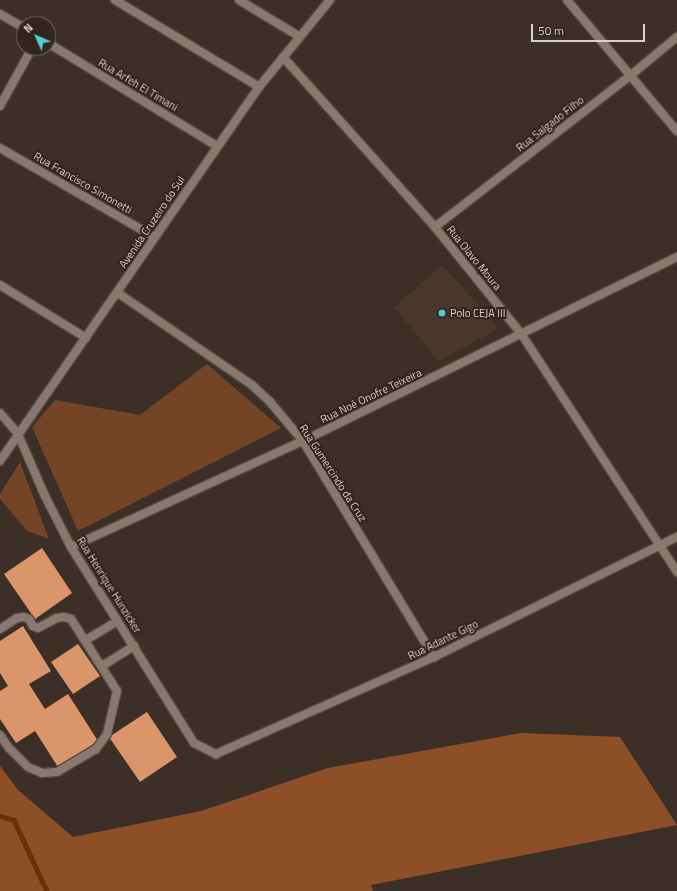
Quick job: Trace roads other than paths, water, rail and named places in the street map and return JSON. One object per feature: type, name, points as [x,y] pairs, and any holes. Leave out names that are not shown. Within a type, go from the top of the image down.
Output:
[{"type":"street","points":[[114,0],[259,87]]},
{"type":"street","points":[[239,0],[300,37]]},
{"type":"street","name":"Avenida Cruzeiro do Sul","points":[[0,461],[118,293],[154,237],[259,87],[330,0]]},
{"type":"street","points":[[567,0],[677,132]]},
{"type":"street","points":[[0,14],[16,23]]},
{"type":"street","name":"Rua Salgado Filho","points":[[435,227],[631,75],[677,37]]},
{"type":"street","name":"Rua Arfeh El Timani","points":[[56,48],[217,146]]},
{"type":"street","points":[[0,106],[28,56]]},
{"type":"street","name":"Rua Olavo Moura","points":[[283,57],[435,227],[522,335],[677,572]]},
{"type":"street","name":"Rua Francisco Simonetti","points":[[0,148],[154,237]]},
{"type":"street","name":"Rua Noé Onofre Teixeira","points":[[71,547],[303,441],[522,335],[677,257]]},
{"type":"street","points":[[0,285],[86,338]]},
{"type":"street","name":"Rua Gumercindo da Cruz","points":[[118,293],[252,385],[270,402],[303,441],[434,657]]},
{"type":"street","name":"Rua Henrique Hunzicker","points":[[0,414],[18,434],[45,496],[71,547],[194,743],[216,754]]},
{"type":"street","name":"Rua Adante Gigo","points":[[216,754],[434,657],[677,537]]},
{"type":"street","points":[[0,629],[17,618],[24,617],[29,619],[33,626],[38,628],[57,618],[64,617],[71,619],[86,640],[117,691],[107,734],[96,749],[57,772],[42,773],[28,768],[0,735]]},
{"type":"street","points":[[86,640],[118,621]]},
{"type":"street","points":[[102,666],[134,646]]},
{"type":"waterway","points":[[0,816],[14,820],[47,891]]},
{"type":"place","name":"Polo CEJA III","points":[[442,313]]}]
